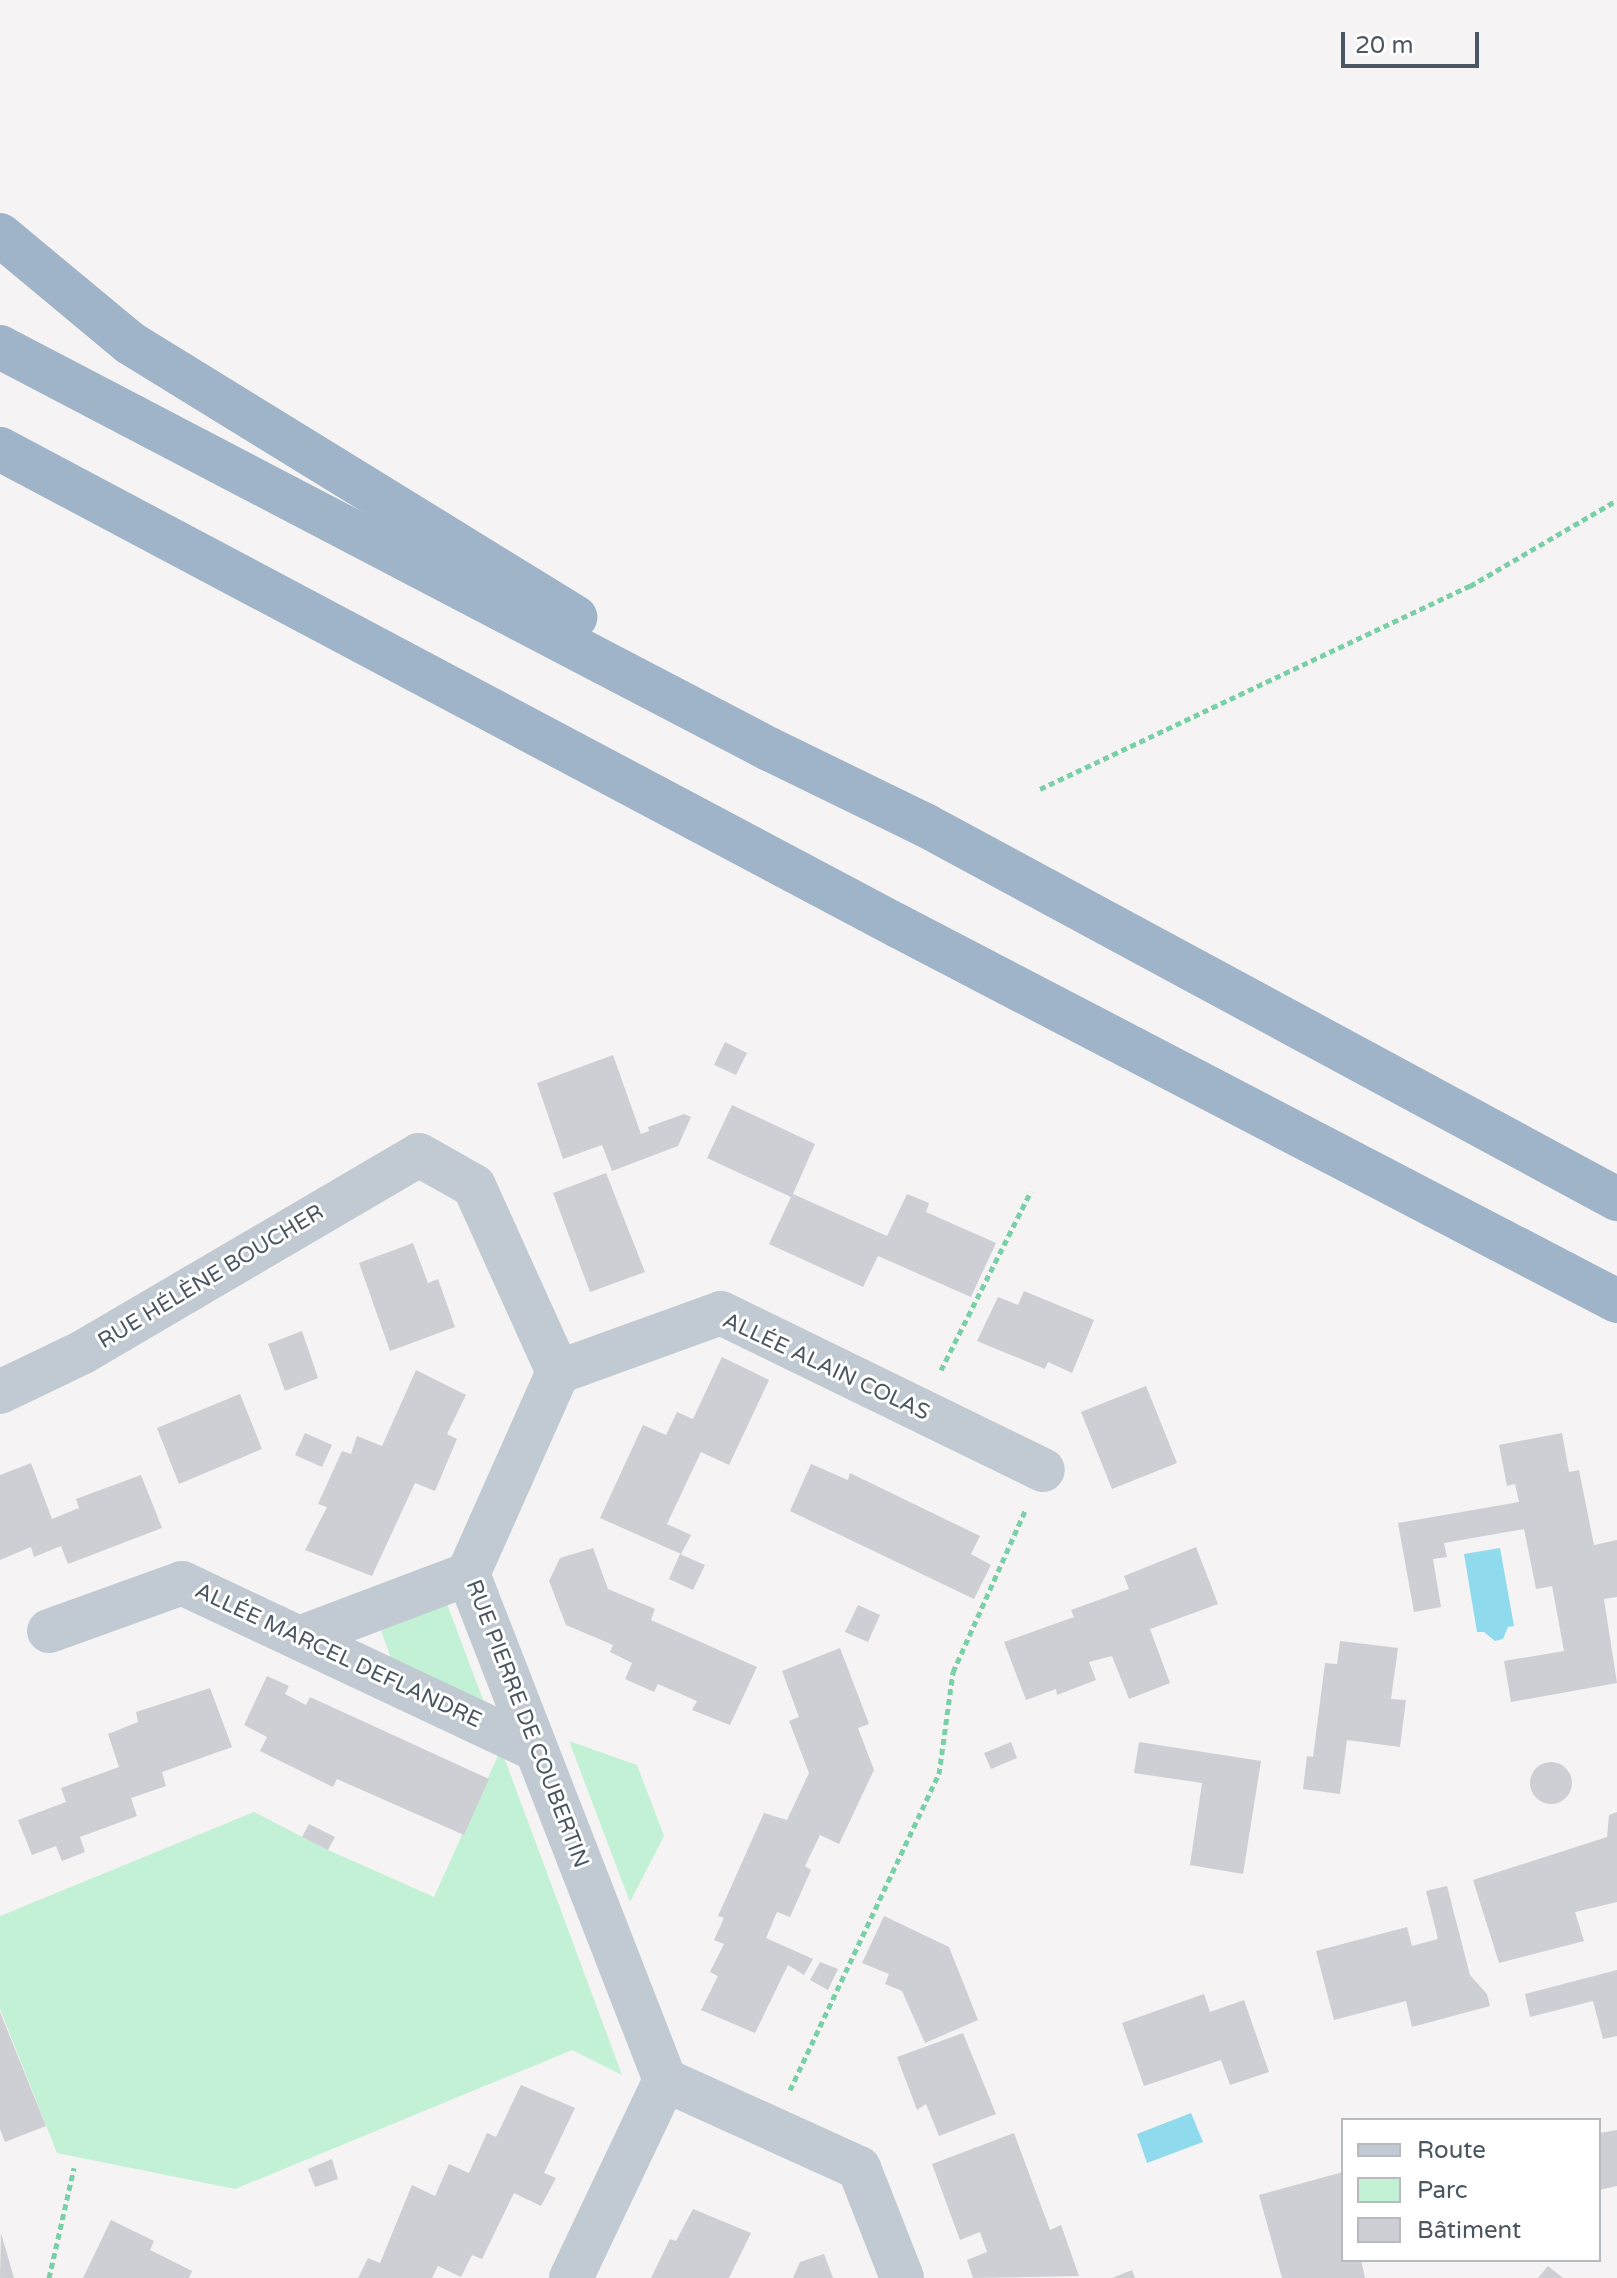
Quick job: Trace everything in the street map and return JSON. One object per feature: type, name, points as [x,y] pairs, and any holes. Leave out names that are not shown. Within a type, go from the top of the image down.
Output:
[{"type":"highway","points":[[0,235],[130,343],[624,647],[769,749]]},
{"type":"highway","points":[[0,347],[769,749],[925,825],[1617,1199]]},
{"type":"highway","points":[[0,449],[898,926],[1617,1301]]},
{"type":"highway","points":[[0,478],[102,504]]},
{"type":"street","name":"RUE HÉLÈNE BOUCHER","points":[[0,1392],[83,1352],[419,1155],[474,1186],[558,1372]]},
{"type":"street","name":"ALLÉE ALAIN COLAS","points":[[558,1372],[721,1313],[1043,1470]]},
{"type":"street","name":"RUE PIERRE DE COUBERTIN","points":[[558,1372],[468,1574],[665,2080]]},
{"type":"street","points":[[299,1638],[468,1574]]},
{"type":"street","name":"ALLÉE MARCEL DEFLANDRE","points":[[49,1631],[182,1583],[535,1749]]},
{"type":"street","points":[[571,2278],[665,2080],[859,2168],[902,2278]]},
{"type":"path","points":[[1040,789],[1470,586],[1617,500]]},
{"type":"path","points":[[921,1410],[1031,1191]]},
{"type":"path","points":[[773,2127],[939,1774],[953,1672],[1043,1470]]},
{"type":"path","points":[[49,2278],[74,2168]]},
{"type":"green space","points":[[447,1604],[485,1705],[394,1666],[380,1628]]},
{"type":"green space","points":[[569,1741],[637,1765],[664,1836],[630,1902]]},
{"type":"green space","points":[[501,1749],[622,2075],[572,2050],[235,2189],[57,2153],[0,2009],[0,1916],[254,1812],[328,1850],[434,1897]]},
{"type":"water","points":[[1500,1548],[1514,1626],[1508,1627],[1503,1639],[1495,1641],[1484,1632],[1477,1632],[1464,1554]]},
{"type":"water","points":[[1191,2113],[1203,2142],[1147,2163],[1137,2134]]},
{"type":"building","points":[[725,1042],[747,1053],[736,1075],[714,1065]]},
{"type":"building","points":[[613,1055],[641,1134],[649,1131],[648,1127],[684,1114],[691,1117],[678,1146],[612,1171],[602,1145],[563,1159],[537,1083]]},
{"type":"building","points":[[732,1105],[815,1144],[793,1194],[887,1236],[907,1194],[929,1203],[926,1212],[996,1243],[971,1297],[878,1256],[863,1287],[769,1244],[791,1197],[707,1158]]},
{"type":"building","points":[[606,1173],[645,1272],[590,1292],[553,1193]]},
{"type":"building","points":[[413,1243],[428,1283],[438,1279],[455,1327],[390,1351],[359,1263]]},
{"type":"building","points":[[1024,1291],[1094,1320],[1072,1373],[1048,1362],[1045,1369],[977,1341],[998,1297],[1018,1305]]},
{"type":"building","points":[[302,1331],[318,1378],[285,1391],[268,1344]]},
{"type":"building","points":[[722,1357],[769,1380],[729,1465],[701,1452],[667,1524],[691,1535],[681,1554],[600,1518],[643,1425],[666,1435],[677,1412],[693,1419]]},
{"type":"building","points":[[416,1370],[466,1395],[447,1434],[457,1439],[435,1491],[415,1483],[372,1576],[305,1550],[327,1507],[318,1504],[342,1451],[351,1454],[357,1436],[382,1446]]},
{"type":"building","points":[[1146,1386],[1177,1463],[1112,1489],[1081,1412]]},
{"type":"building","points":[[240,1394],[262,1449],[179,1484],[157,1428]]},
{"type":"building","points":[[305,1433],[332,1445],[322,1467],[295,1455]]},
{"type":"building","points":[[1562,1433],[1569,1472],[1579,1470],[1594,1545],[1617,1540],[1617,1597],[1604,1599],[1617,1683],[1511,1702],[1504,1661],[1564,1651],[1552,1586],[1536,1589],[1524,1529],[1444,1543],[1447,1557],[1433,1559],[1441,1607],[1414,1612],[1398,1523],[1519,1502],[1515,1484],[1507,1486],[1499,1445]]},
{"type":"building","points":[[31,1463],[52,1519],[79,1508],[76,1499],[141,1475],[162,1528],[68,1564],[61,1546],[34,1557],[31,1547],[0,1560],[0,1475]]},
{"type":"building","points":[[811,1464],[848,1480],[850,1473],[980,1536],[971,1554],[991,1565],[974,1599],[790,1511]]},
{"type":"building","points":[[1196,1547],[1218,1604],[1150,1629],[1170,1683],[1129,1699],[1112,1656],[1089,1662],[1096,1680],[1057,1695],[1056,1689],[1026,1700],[1004,1642],[1074,1617],[1071,1610],[1129,1589],[1124,1576]]},
{"type":"building","points":[[593,1548],[608,1589],[655,1609],[651,1620],[757,1667],[730,1725],[692,1710],[697,1701],[658,1684],[654,1692],[625,1679],[632,1663],[610,1652],[613,1645],[566,1625],[549,1581],[560,1558]]},
{"type":"building","points":[[680,1554],[705,1565],[693,1590],[669,1579]]},
{"type":"building","points":[[858,1605],[880,1615],[868,1642],[845,1632]]},
{"type":"building","points":[[1340,1641],[1398,1648],[1391,1699],[1406,1700],[1400,1747],[1347,1740],[1340,1794],[1303,1789],[1307,1756],[1313,1757],[1325,1663],[1337,1664]]},
{"type":"building","points":[[840,1648],[869,1724],[858,1728],[874,1770],[839,1844],[820,1835],[805,1866],[811,1870],[790,1917],[777,1912],[766,1938],[813,1959],[804,1975],[788,1965],[755,2033],[701,2010],[718,1976],[710,1972],[724,1944],[714,1940],[724,1918],[718,1916],[764,1813],[787,1820],[809,1773],[789,1721],[799,1717],[782,1671]]},
{"type":"building","points":[[267,1676],[289,1686],[285,1694],[306,1705],[310,1697],[489,1779],[464,1835],[337,1779],[333,1787],[260,1751],[267,1737],[244,1725]]},
{"type":"building","points":[[210,1688],[232,1747],[162,1772],[166,1786],[131,1798],[137,1816],[80,1837],[85,1852],[62,1861],[56,1846],[32,1855],[18,1820],[66,1802],[61,1788],[119,1767],[108,1734],[138,1722],[136,1712]]},
{"type":"building","points":[[1011,1742],[1017,1758],[991,1769],[984,1753]]},
{"type":"building","points":[[1139,1742],[1261,1761],[1243,1874],[1190,1865],[1202,1783],[1134,1773]]},
{"type":"building","points":[[1551,1762],[1566,1768],[1572,1783],[1566,1798],[1551,1804],[1536,1798],[1530,1783],[1536,1768]]},
{"type":"building","points":[[1617,1812],[1617,1902],[1575,1912],[1584,1941],[1499,1963],[1473,1880],[1607,1837],[1609,1815]]},
{"type":"building","points":[[309,1824],[335,1837],[328,1850],[302,1837]]},
{"type":"building","points":[[1447,1886],[1470,1975],[1487,1994],[1490,2006],[1412,2027],[1406,2001],[1334,2020],[1316,1951],[1407,1927],[1412,1946],[1438,1939],[1426,1891]]},
{"type":"building","points":[[884,1916],[949,1947],[978,2020],[925,2043],[902,1991],[885,1984],[889,1974],[862,1963]]},
{"type":"building","points":[[820,1962],[838,1969],[828,1990],[810,1980]]},
{"type":"building","points":[[1617,1970],[1617,2036],[1603,2039],[1593,2001],[1530,2017],[1525,1994]]},
{"type":"building","points":[[1204,1994],[1210,2012],[1244,2000],[1269,2072],[1230,2085],[1221,2060],[1144,2086],[1122,2023]]},
{"type":"building","points":[[0,2012],[46,2126],[5,2142],[0,2129]]},
{"type":"building","points":[[963,2033],[996,2114],[939,2136],[926,2104],[917,2110],[897,2057]]},
{"type":"building","points":[[521,2085],[575,2108],[544,2173],[556,2178],[541,2206],[514,2193],[482,2259],[472,2255],[461,2277],[438,2266],[432,2278],[358,2278],[368,2258],[380,2263],[412,2185],[435,2196],[449,2164],[469,2173],[487,2133],[496,2137]]},
{"type":"building","points":[[1617,2130],[1617,2186],[1601,2190],[1601,2133]]},
{"type":"building","points":[[1014,2133],[1050,2230],[1061,2225],[1079,2276],[973,2278],[967,2260],[987,2252],[980,2232],[960,2240],[932,2164]]},
{"type":"building","points":[[332,2159],[338,2179],[315,2187],[308,2169]]},
{"type":"building","points":[[1341,2173],[1341,2262],[1361,2262],[1365,2278],[1282,2278],[1259,2195]]},
{"type":"building","points":[[693,2209],[751,2233],[729,2278],[651,2278],[670,2239],[676,2241]]},
{"type":"building","points":[[111,2220],[154,2241],[150,2250],[192,2271],[189,2278],[83,2278]]},
{"type":"building","points":[[1,2233],[14,2278],[0,2278]]},
{"type":"building","points":[[824,2254],[833,2278],[793,2278],[800,2262]]},
{"type":"building","points":[[1548,2266],[1563,2278],[1538,2278]]},
{"type":"building","points":[[1132,2270],[1135,2278],[1112,2278]]}]
